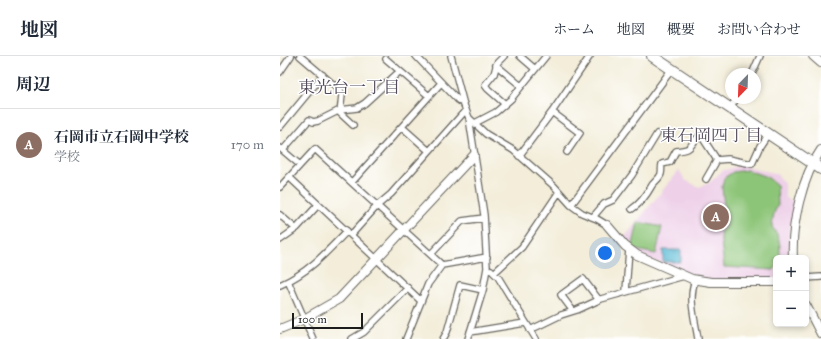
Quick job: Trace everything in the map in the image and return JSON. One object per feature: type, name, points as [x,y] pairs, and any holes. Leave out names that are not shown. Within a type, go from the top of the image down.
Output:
[{"type":"highway","points":[[652,56],[817,167]]},
{"type":"street","points":[[280,72],[291,56]]},
{"type":"street","points":[[300,56],[340,90],[342,95],[340,110],[342,116],[354,125]]},
{"type":"street","points":[[416,56],[465,107]]},
{"type":"street","points":[[504,56],[497,63],[494,74],[485,85],[505,104]]},
{"type":"street","points":[[520,56],[535,69]]},
{"type":"street","points":[[475,123],[496,112],[505,104],[546,56]]},
{"type":"street","points":[[519,156],[552,112],[590,56]]},
{"type":"street","points":[[755,68],[760,56]]},
{"type":"street","points":[[813,56],[821,63]]},
{"type":"street","points":[[452,57],[469,118],[484,218],[487,258],[487,268],[483,290],[468,339]]},
{"type":"street","points":[[386,59],[429,96]]},
{"type":"street","points":[[496,65],[521,86]]},
{"type":"street","points":[[571,205],[672,69]]},
{"type":"street","points":[[300,165],[281,149],[309,120],[313,122],[318,121],[340,110],[357,108],[365,103],[400,71]]},
{"type":"street","points":[[280,127],[323,75]]},
{"type":"street","points":[[352,182],[442,83]]},
{"type":"street","points":[[730,108],[733,104]]},
{"type":"street","points":[[280,285],[288,282],[312,267],[378,205],[392,194],[430,151],[465,107]]},
{"type":"street","points":[[552,112],[580,133],[567,152]]},
{"type":"street","points":[[469,118],[486,134],[505,144],[559,192],[571,205],[582,213],[607,226],[629,249],[641,257],[695,280],[711,282],[773,282]]},
{"type":"street","points":[[402,127],[430,151]]},
{"type":"street","points":[[592,217],[604,204],[613,200],[632,175],[656,134]]},
{"type":"street","points":[[718,160],[728,159],[752,164],[760,146],[768,134]]},
{"type":"street","points":[[632,209],[640,203],[650,190],[651,186],[659,178],[662,164],[670,162],[676,151],[689,149],[698,137],[702,137],[718,160]]},
{"type":"street","points":[[280,187],[315,148],[442,265]]},
{"type":"street","points":[[793,255],[796,218],[817,167],[821,150]]},
{"type":"street","points":[[280,329],[304,319],[339,299],[474,155]]},
{"type":"street","points":[[706,179],[718,160]]},
{"type":"street","points":[[289,177],[422,301]]},
{"type":"street","points":[[494,273],[522,247],[559,192]]},
{"type":"street","points":[[280,240],[296,228],[318,205]]},
{"type":"street","points":[[280,215],[296,228]]},
{"type":"street","points":[[431,254],[462,221],[484,218]]},
{"type":"street","points":[[626,291],[629,249]]},
{"type":"street","points":[[406,339],[428,284],[442,265],[487,258]]},
{"type":"street","points":[[487,268],[494,273],[536,339]]},
{"type":"street","points":[[530,330],[561,315],[599,300],[684,275]]},
{"type":"street","points":[[809,278],[821,277]]},
{"type":"street","points":[[572,311],[561,295],[583,279],[599,300]]},
{"type":"street","points":[[695,280],[691,292],[693,302],[692,310],[698,339]]},
{"type":"street","points":[[288,282],[313,339]]},
{"type":"street","points":[[443,339],[447,332],[460,285],[483,290]]},
{"type":"street","points":[[352,339],[364,332],[408,288]]},
{"type":"street","points":[[809,311],[821,334]]},
{"type":"street","points":[[470,332],[525,322]]},
{"type":"street","points":[[361,339],[364,332]]},
{"type":"shaded area","points":[[742,165],[777,174],[785,185],[785,198],[796,202],[789,232],[790,255],[773,255],[773,279],[707,280],[645,258],[623,239],[679,170],[685,180],[699,187],[709,183],[722,171]]},
{"type":"green space","points":[[747,170],[767,177],[777,185],[778,205],[774,213],[772,227],[777,234],[780,246],[780,255],[773,255],[773,270],[724,267],[720,232],[726,226],[722,187],[724,178],[733,172]]},
{"type":"green space","points":[[638,222],[662,227],[656,254],[632,249]]},
{"type":"water","points":[[663,250],[681,250],[681,262],[663,262]]},
{"type":"place","name":"石岡市立石岡中学校","points":[[716,217]]},
{"type":"district","name":"東光台一丁目","points":[[349,87]]},
{"type":"district","name":"東石岡四丁目","points":[[711,135]]}]
